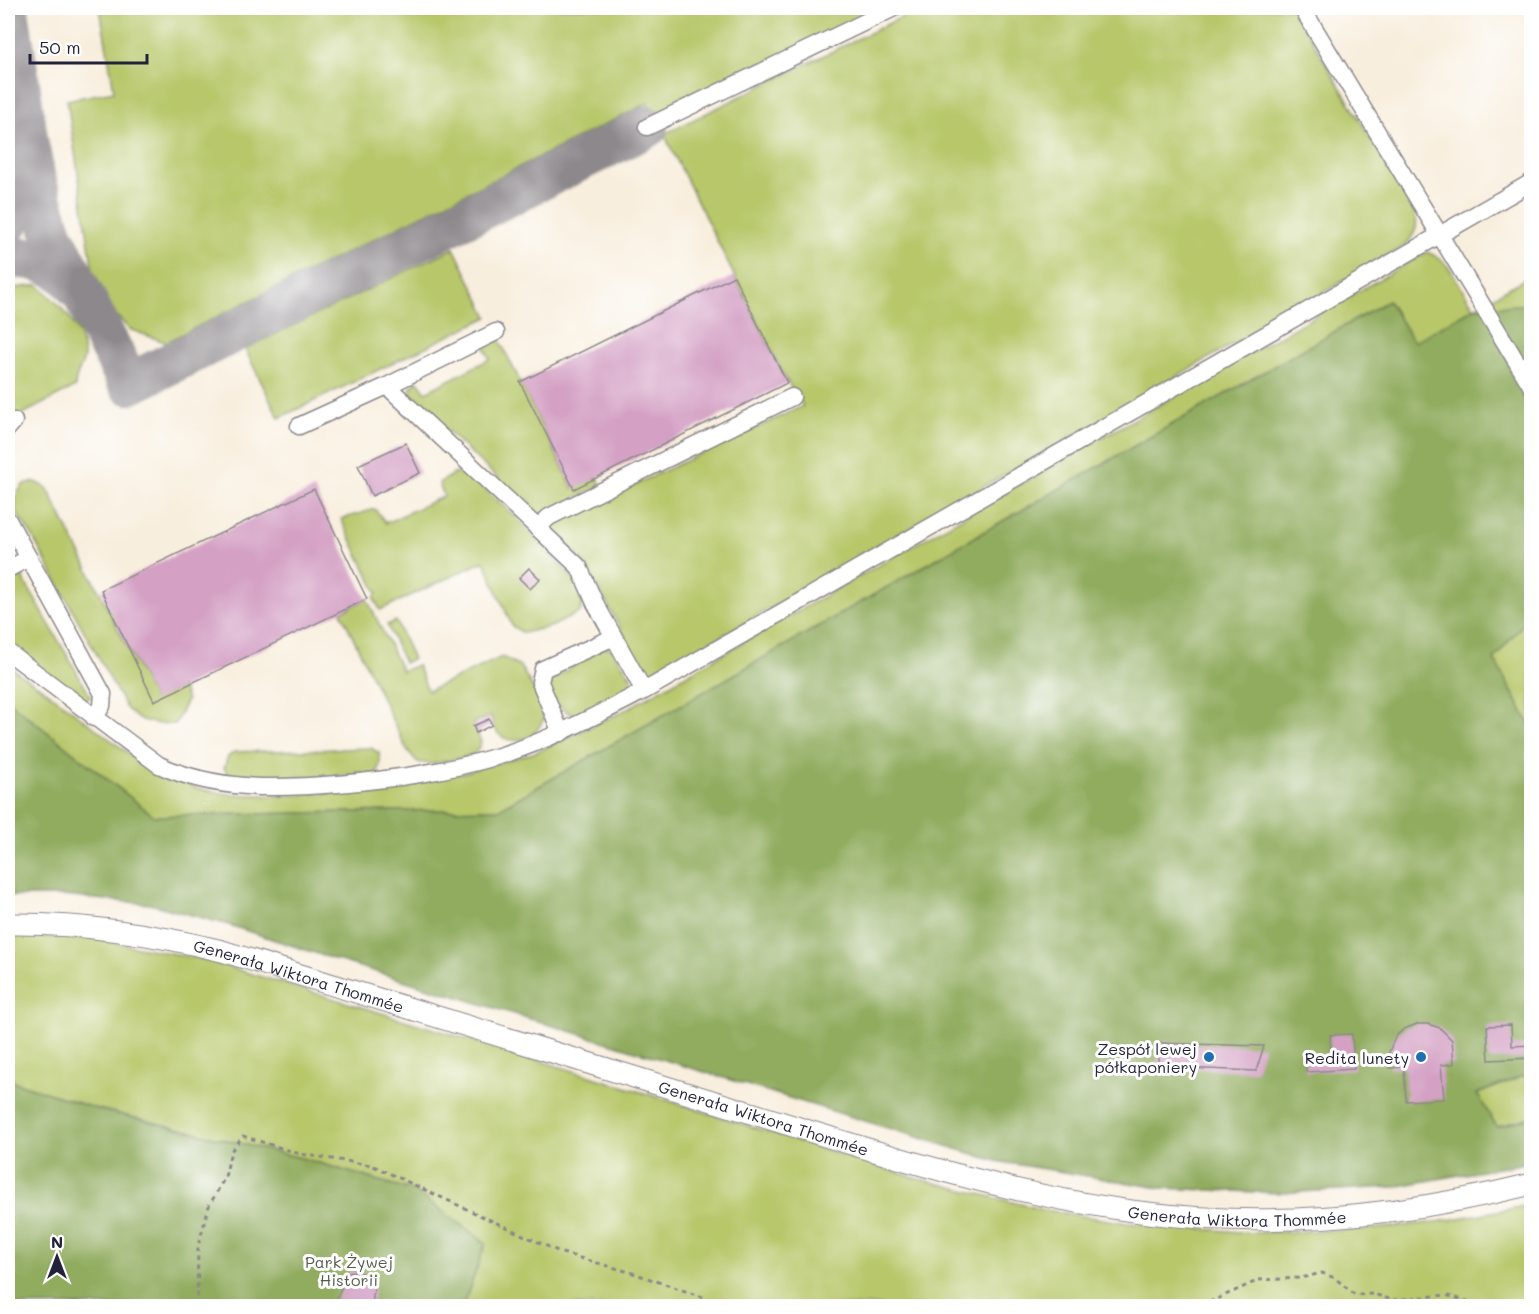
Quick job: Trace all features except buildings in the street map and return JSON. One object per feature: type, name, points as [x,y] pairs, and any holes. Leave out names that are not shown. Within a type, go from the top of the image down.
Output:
[{"type":"main road","name":"Generała Wiktora Thommée","points":[[8,924],[107,929],[177,940],[222,951],[856,1145],[987,1183],[1073,1202],[1152,1214],[1251,1219],[1318,1218],[1416,1208],[1532,1184]]},
{"type":"lane","points":[[647,127],[894,8]]},
{"type":"lane","points":[[1302,8],[1532,387]]},
{"type":"lane","points":[[8,652],[159,765],[182,776],[208,782],[235,786],[298,787],[397,779],[453,768],[500,755],[561,733],[644,691],[1532,182]]},
{"type":"lane","points":[[299,426],[496,332]]},
{"type":"lane","points":[[387,386],[579,567],[595,603],[644,691]]},
{"type":"lane","points":[[537,528],[549,517],[792,397]]},
{"type":"lane","points":[[8,520],[103,694],[102,706],[94,718]]},
{"type":"lane","points":[[8,569],[29,558]]},
{"type":"lane","points":[[561,733],[540,682],[543,669],[614,637]]},
{"type":"path","points":[[196,1306],[198,1246],[209,1206],[225,1177],[231,1151],[243,1136],[300,1154],[370,1165],[562,1252],[633,1273],[723,1304],[737,1306]]},
{"type":"path","points":[[1201,1306],[1258,1280],[1301,1278],[1322,1273],[1335,1278],[1355,1295],[1374,1294],[1392,1300],[1445,1295],[1467,1300],[1475,1306]]},
{"type":"green space","points":[[100,8],[886,8],[657,120],[648,103],[170,340],[173,345],[168,347],[165,342],[129,329],[112,310],[93,271],[67,100],[114,91]]},
{"type":"green space","points":[[920,8],[1293,8],[1413,209],[1416,219],[1414,233],[1405,246],[657,673],[644,671],[583,561],[548,525],[803,406],[784,376],[664,134]]},
{"type":"green space","points":[[454,248],[488,317],[279,418],[245,349]]},
{"type":"green space","points":[[1427,252],[1440,258],[1450,269],[1474,308],[1414,343],[1388,301],[499,809],[154,816],[8,701],[8,666],[46,691],[131,755],[196,788],[228,794],[280,796],[354,791],[463,773],[536,752],[618,714]]},
{"type":"green space","points":[[1531,275],[1531,304],[1474,308]]},
{"type":"green space","points":[[38,285],[61,307],[74,325],[83,344],[84,359],[76,378],[75,387],[13,419],[8,413],[8,289]]},
{"type":"green space","points":[[1388,301],[1414,342],[1474,308],[1531,304],[1531,614],[1494,659],[1531,727],[1531,1073],[1477,1094],[1497,1127],[1531,1117],[1531,1162],[1393,1187],[1279,1193],[1160,1188],[996,1161],[229,925],[150,904],[62,896],[8,896],[8,701],[154,816],[499,809]]},
{"type":"green space","points":[[499,339],[573,488],[598,477],[601,486],[538,516],[412,398],[410,389],[417,380],[426,392],[490,359],[484,347]]},
{"type":"green space","points":[[465,472],[514,515],[579,585],[585,600],[580,612],[553,626],[523,633],[512,626],[484,561],[380,610],[374,598],[377,593],[341,519],[375,509],[386,523],[444,496],[439,483],[453,474]]},
{"type":"green space","points":[[36,482],[47,488],[154,700],[182,687],[187,700],[175,724],[159,724],[138,719],[126,708],[31,534],[15,511],[16,495],[24,484]]},
{"type":"green space","points":[[22,577],[91,697],[84,701],[8,647],[8,580]]},
{"type":"green space","points":[[367,599],[402,671],[417,665],[428,691],[502,657],[520,666],[540,700],[544,719],[537,730],[521,740],[509,739],[499,734],[491,716],[473,723],[481,742],[477,751],[470,756],[432,764],[417,762],[406,748],[341,612]]},
{"type":"green space","points":[[1531,614],[1531,727],[1494,659]]},
{"type":"green space","points":[[396,621],[413,659],[404,663],[387,625]]},
{"type":"green space","points":[[604,647],[612,649],[632,678],[629,690],[585,713],[568,712],[548,691],[553,679]]},
{"type":"green space","points":[[371,748],[379,753],[380,762],[378,771],[373,775],[242,779],[229,776],[224,768],[228,757],[234,752]]},
{"type":"green space","points":[[8,936],[91,938],[202,959],[587,1075],[912,1177],[1040,1209],[1127,1223],[1253,1233],[1373,1229],[1437,1222],[1531,1205],[1531,1306],[1460,1306],[1434,1302],[1427,1306],[463,1306],[486,1243],[414,1191],[305,1159],[94,1108],[8,1080]]},
{"type":"green space","points":[[1531,1073],[1531,1117],[1497,1127],[1477,1094]]},
{"type":"green space","name":"Park Żywej Historii","points":[[8,1080],[94,1108],[305,1159],[414,1191],[486,1243],[463,1306],[8,1306]]},
{"type":"taxiway","points":[[8,10],[28,144],[22,195],[8,223]]},
{"type":"taxiway","points":[[28,144],[35,179],[52,234],[129,384],[647,127]]},
{"type":"taxiway","points":[[8,259],[18,258],[46,263],[63,273],[77,288]]},
{"type":"place","name":"Zespół lewej półkaponiery","points":[[1209,1057]]},
{"type":"place","name":"Redita lunety","points":[[1421,1057]]}]
